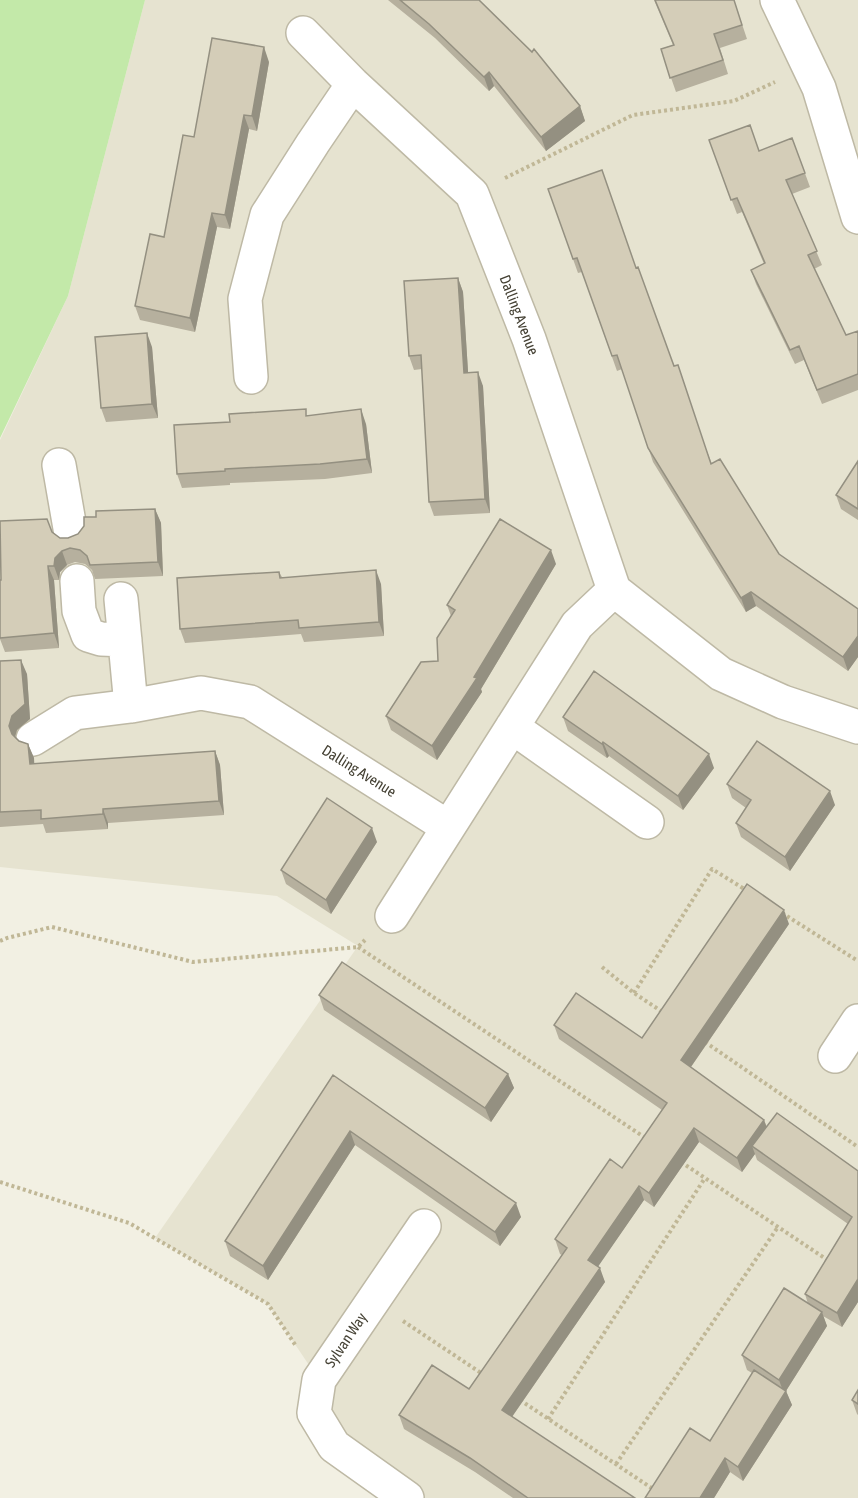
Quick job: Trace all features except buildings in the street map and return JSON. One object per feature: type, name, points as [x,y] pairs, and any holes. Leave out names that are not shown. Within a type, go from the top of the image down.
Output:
[{"type":"street","points":[[777,0],[819,88],[858,217]]},
{"type":"street","name":"Dalling Avenue","points":[[303,33],[472,194],[529,339],[614,590]]},
{"type":"street","points":[[251,377],[245,299],[267,215],[354,84]]},
{"type":"street","points":[[58,465],[71,534]]},
{"type":"street","points":[[77,581],[79,611],[88,635],[101,639],[125,640]]},
{"type":"street","points":[[392,916],[577,625],[614,590],[721,674],[783,702],[858,727]]},
{"type":"street","points":[[122,599],[131,706]]},
{"type":"street","name":"Dalling Avenue","points":[[33,739],[75,713],[131,706],[201,693],[250,702],[448,827]]},
{"type":"street","points":[[512,727],[647,822]]},
{"type":"street","points":[[835,1056],[858,1021]]},
{"type":"street","name":"Sylvan Way","points":[[407,1498],[333,1446],[314,1413],[319,1380],[424,1226]]},
{"type":"path","points":[[472,194],[633,115],[734,101],[809,67]]},
{"type":"path","points":[[634,993],[712,869],[751,893]]},
{"type":"path","points":[[780,912],[858,961]]},
{"type":"path","points":[[0,941],[52,927],[193,962],[358,946],[655,1145]]},
{"type":"path","points":[[603,967],[634,993],[673,1020]]},
{"type":"path","points":[[702,1040],[858,1147]]},
{"type":"path","points":[[675,1158],[831,1263]]},
{"type":"path","points":[[548,1419],[705,1178]]},
{"type":"path","points":[[0,1182],[129,1223],[268,1304],[319,1380]]},
{"type":"path","points":[[616,1464],[778,1227]]},
{"type":"path","points":[[373,1300],[490,1379]]},
{"type":"path","points":[[519,1399],[659,1492]]},
{"type":"shaded area","points":[[145,0],[858,0],[858,1498],[407,1498],[334,1446],[319,1380],[268,1304],[155,1238],[358,946],[277,896],[0,867],[0,440],[68,296]]},
{"type":"green space","points":[[0,0],[145,0],[68,296],[0,438]]}]
